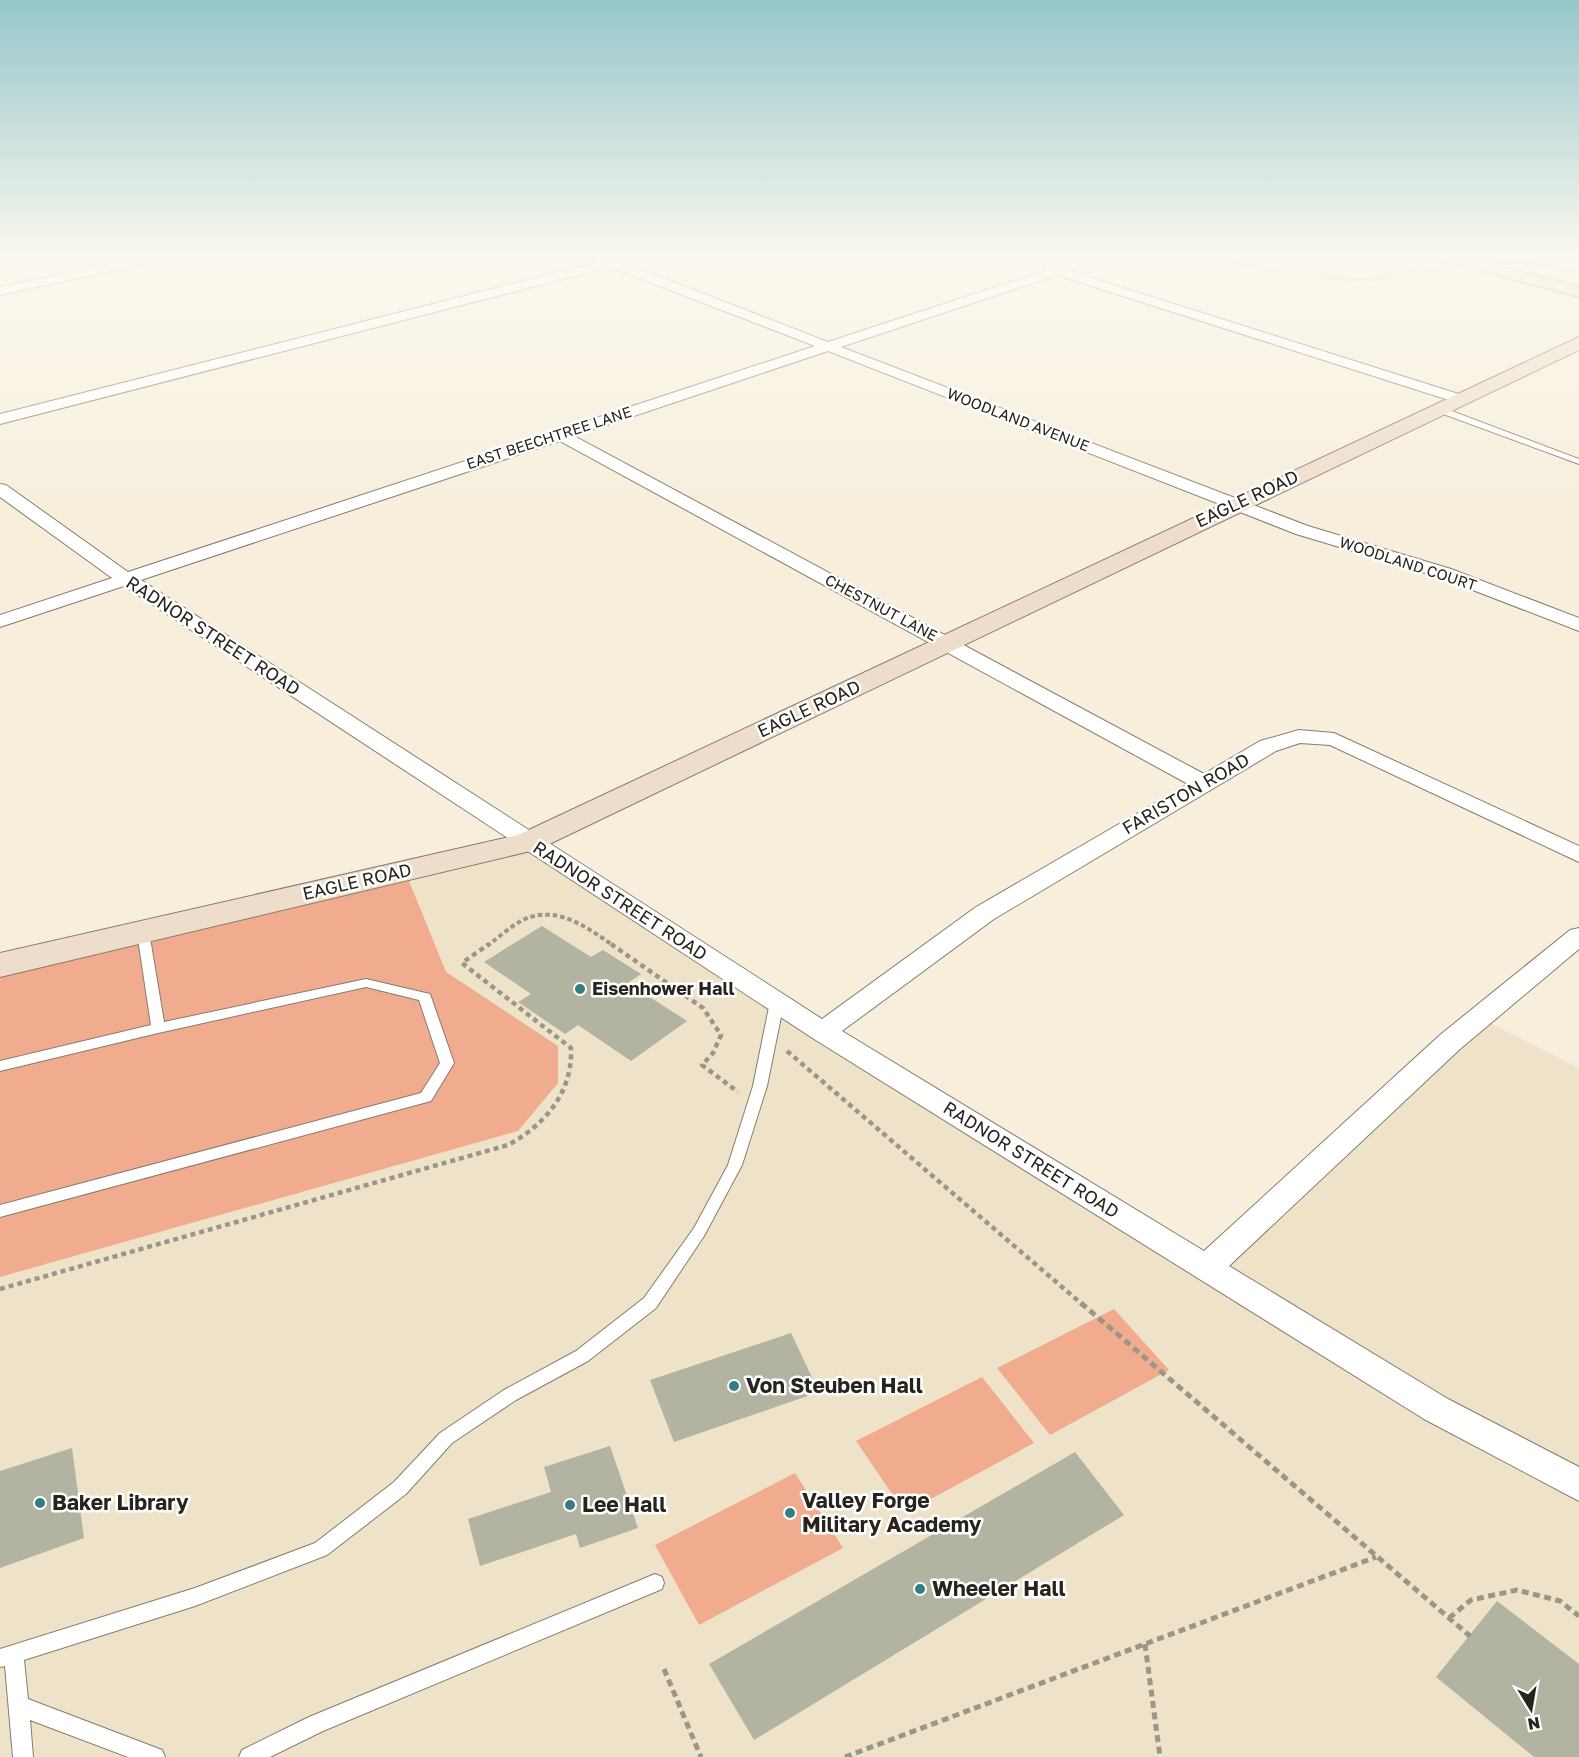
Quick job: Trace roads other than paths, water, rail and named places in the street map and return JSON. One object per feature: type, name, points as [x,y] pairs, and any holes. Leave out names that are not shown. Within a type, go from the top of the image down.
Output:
[{"type":"street","points":[[0,420],[304,339]]},
{"type":"street","name":"WOODLAND AVENUE","points":[[807,339],[1237,504]]},
{"type":"street","name":"EAST BEECHTREE LANE","points":[[0,621],[846,339]]},
{"type":"street","points":[[1258,339],[1449,404]]},
{"type":"street","name":"EAGLE ROAD","points":[[0,965],[528,842],[1579,343]]},
{"type":"street","name":"CHESTNUT LANE","points":[[559,434],[1203,783]]},
{"type":"street","name":"RADNOR STREET ROAD","points":[[0,489],[124,578],[823,1032],[1436,1409],[1579,1485]]},
{"type":"street","name":"WOODLAND COURT","points":[[1237,504],[1340,542],[1398,557],[1445,573],[1579,625]]},
{"type":"street","name":"FARISTON ROAD","points":[[823,1032],[985,913],[1268,746],[1299,736],[1334,739],[1579,855]]},
{"type":"street","points":[[1206,1268],[1450,1042],[1579,936]]},
{"type":"lane","points":[[1449,404],[1579,462]]},
{"type":"lane","points":[[143,933],[158,1028]]},
{"type":"lane","points":[[0,1066],[158,1028],[366,983],[425,997],[447,1063],[426,1096],[0,1211]]},
{"type":"lane","points":[[23,1757],[19,1706],[7,1656],[195,1598],[321,1549],[400,1488],[446,1438],[510,1395],[582,1356],[650,1303],[699,1232],[735,1165],[760,1086],[777,1002]]},
{"type":"lane","points":[[249,1757],[316,1725],[655,1583]]},
{"type":"lane","points":[[19,1706],[155,1757]]},
{"type":"place","name":"Eisenhower Hall","points":[[580,989]]},
{"type":"place","name":"Von Steuben Hall","points":[[734,1386]]},
{"type":"place","name":"Baker Library","points":[[40,1503]]},
{"type":"place","name":"Lee Hall","points":[[570,1505]]},
{"type":"place","name":"Valley Forge Military Academy","points":[[790,1513]]},
{"type":"place","name":"Wheeler Hall","points":[[920,1589]]}]
